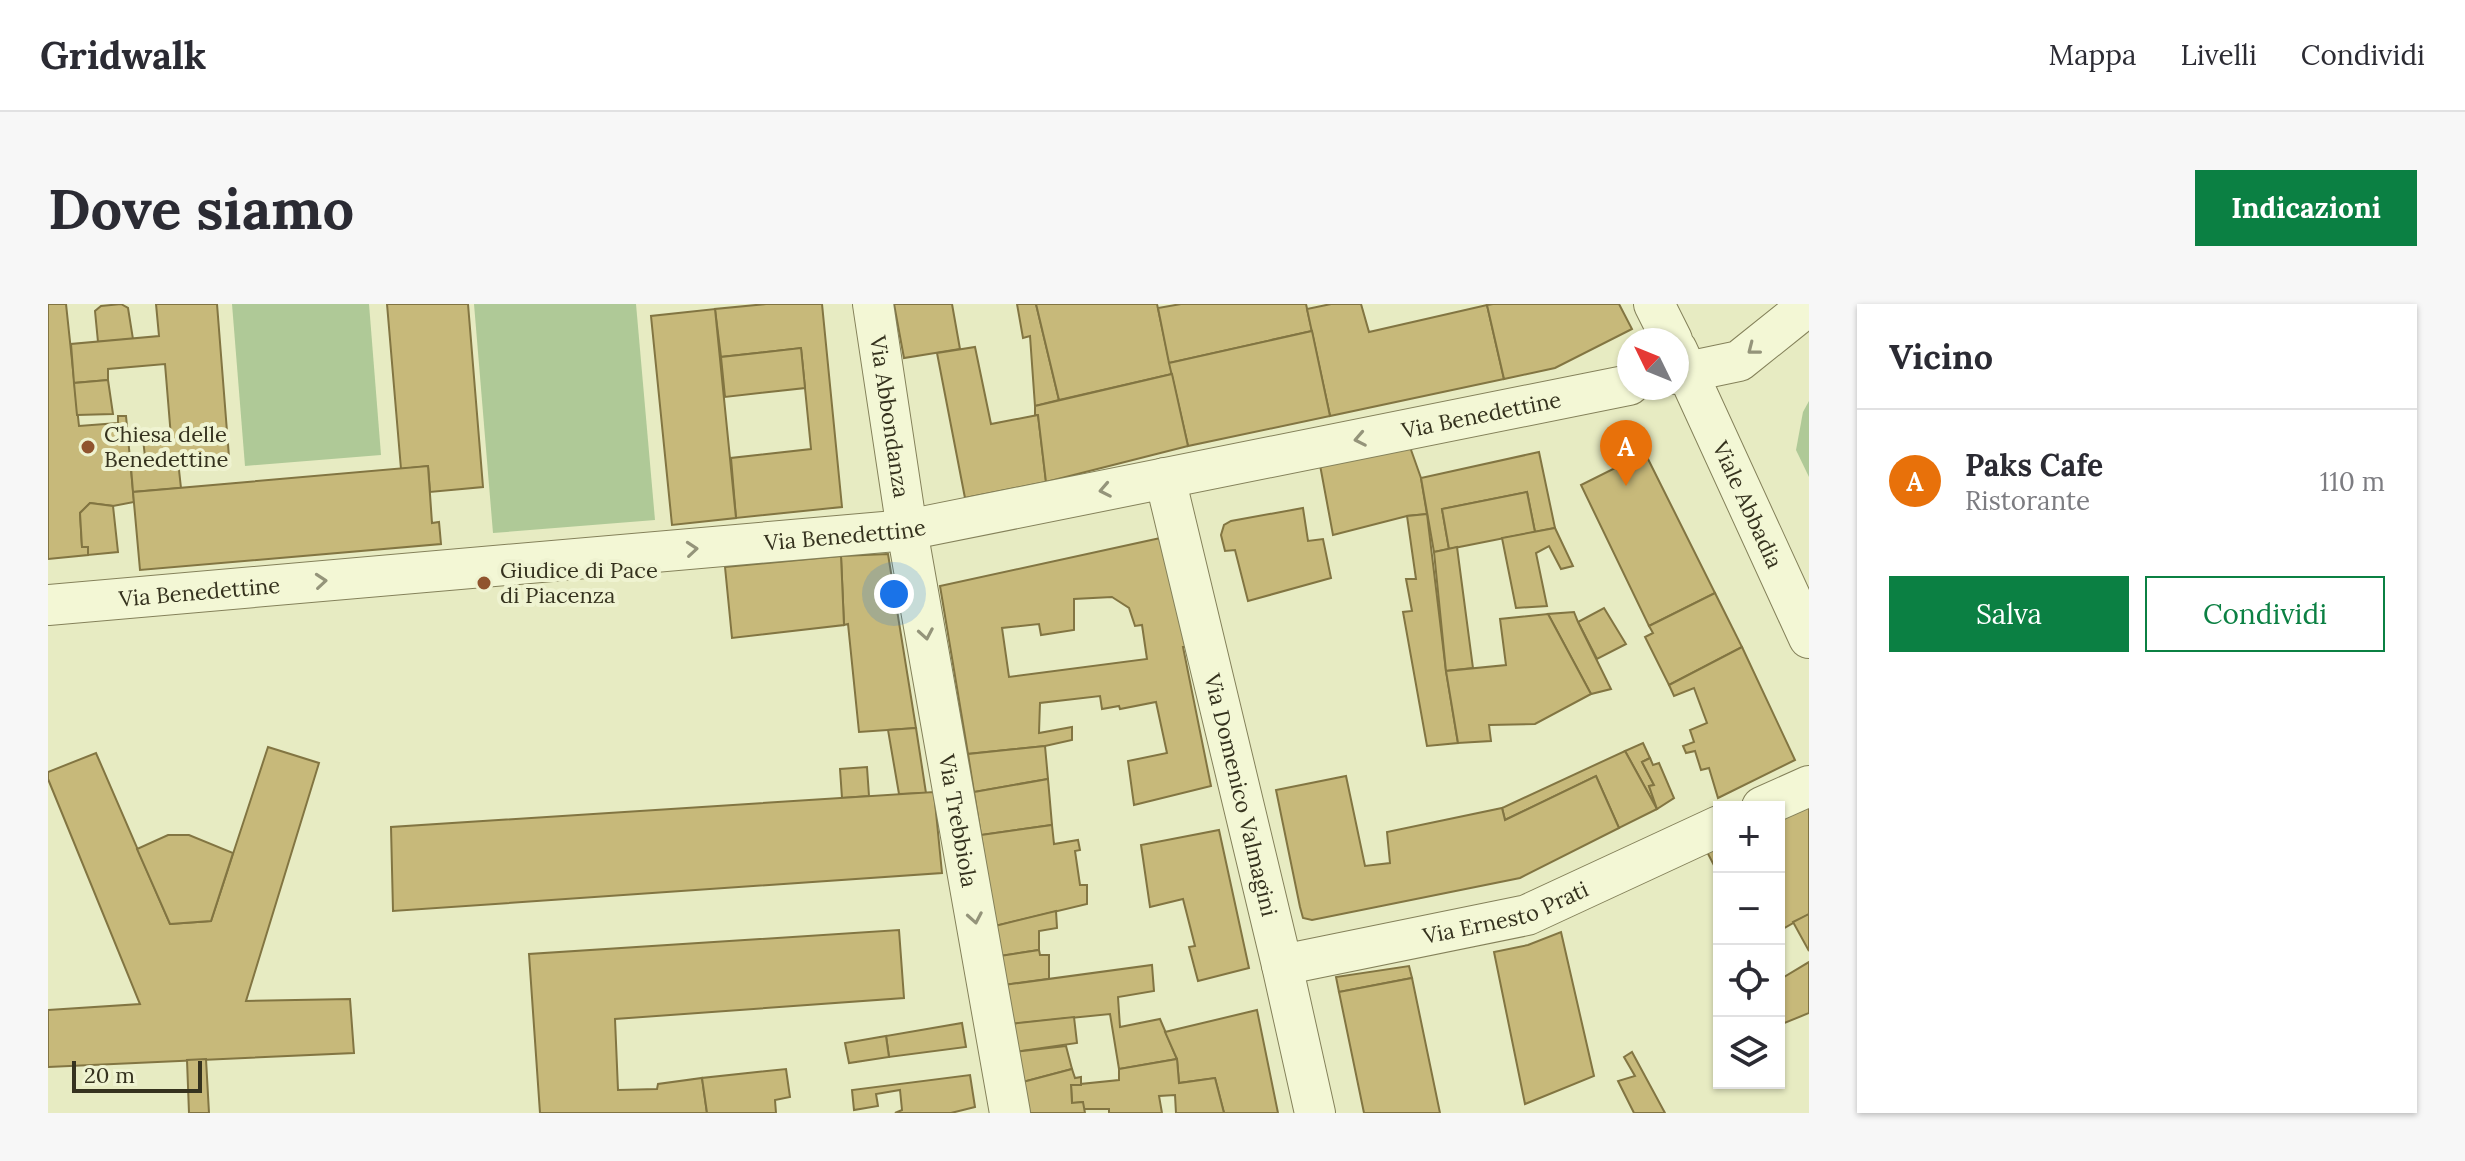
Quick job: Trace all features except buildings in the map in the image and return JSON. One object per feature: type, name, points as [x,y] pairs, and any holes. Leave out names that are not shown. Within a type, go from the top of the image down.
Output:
[{"type":"street","name":"Via Abbondanza","points":[[873,304],[907,530]]},
{"type":"street","name":"Viale Abbadia","points":[[1654,304],[1664,328]]},
{"type":"street","points":[[1689,359],[1739,361],[1809,305]]},
{"type":"street","name":"Viale Abbadia","points":[[1689,382],[1809,638]]},
{"type":"street","name":"Via Benedettine","points":[[48,605],[907,530],[1617,387]]},
{"type":"street","name":"Via Domenico Valmagini","points":[[1165,478],[1315,1113]]},
{"type":"street","name":"Via Trebbiola","points":[[907,530],[1010,1113]]},
{"type":"street","points":[[1775,801],[1809,786]]},
{"type":"street","name":"Via Ernesto Prati","points":[[1282,965],[1527,915],[1713,829]]},
{"type":"green space","points":[[232,304],[369,304],[381,455],[245,466]]},
{"type":"green space","points":[[474,304],[636,304],[655,520],[493,533]]},
{"type":"green space","points":[[1809,401],[1809,477],[1796,450],[1803,412]]},
{"type":"place","name":"Chiesa delle Benedettine","points":[[88,447]]},
{"type":"place","name":"Paks Cafe","points":[[1626,486]]},
{"type":"place","name":"Giudice di Pace di Piacenza","points":[[484,583]]}]
